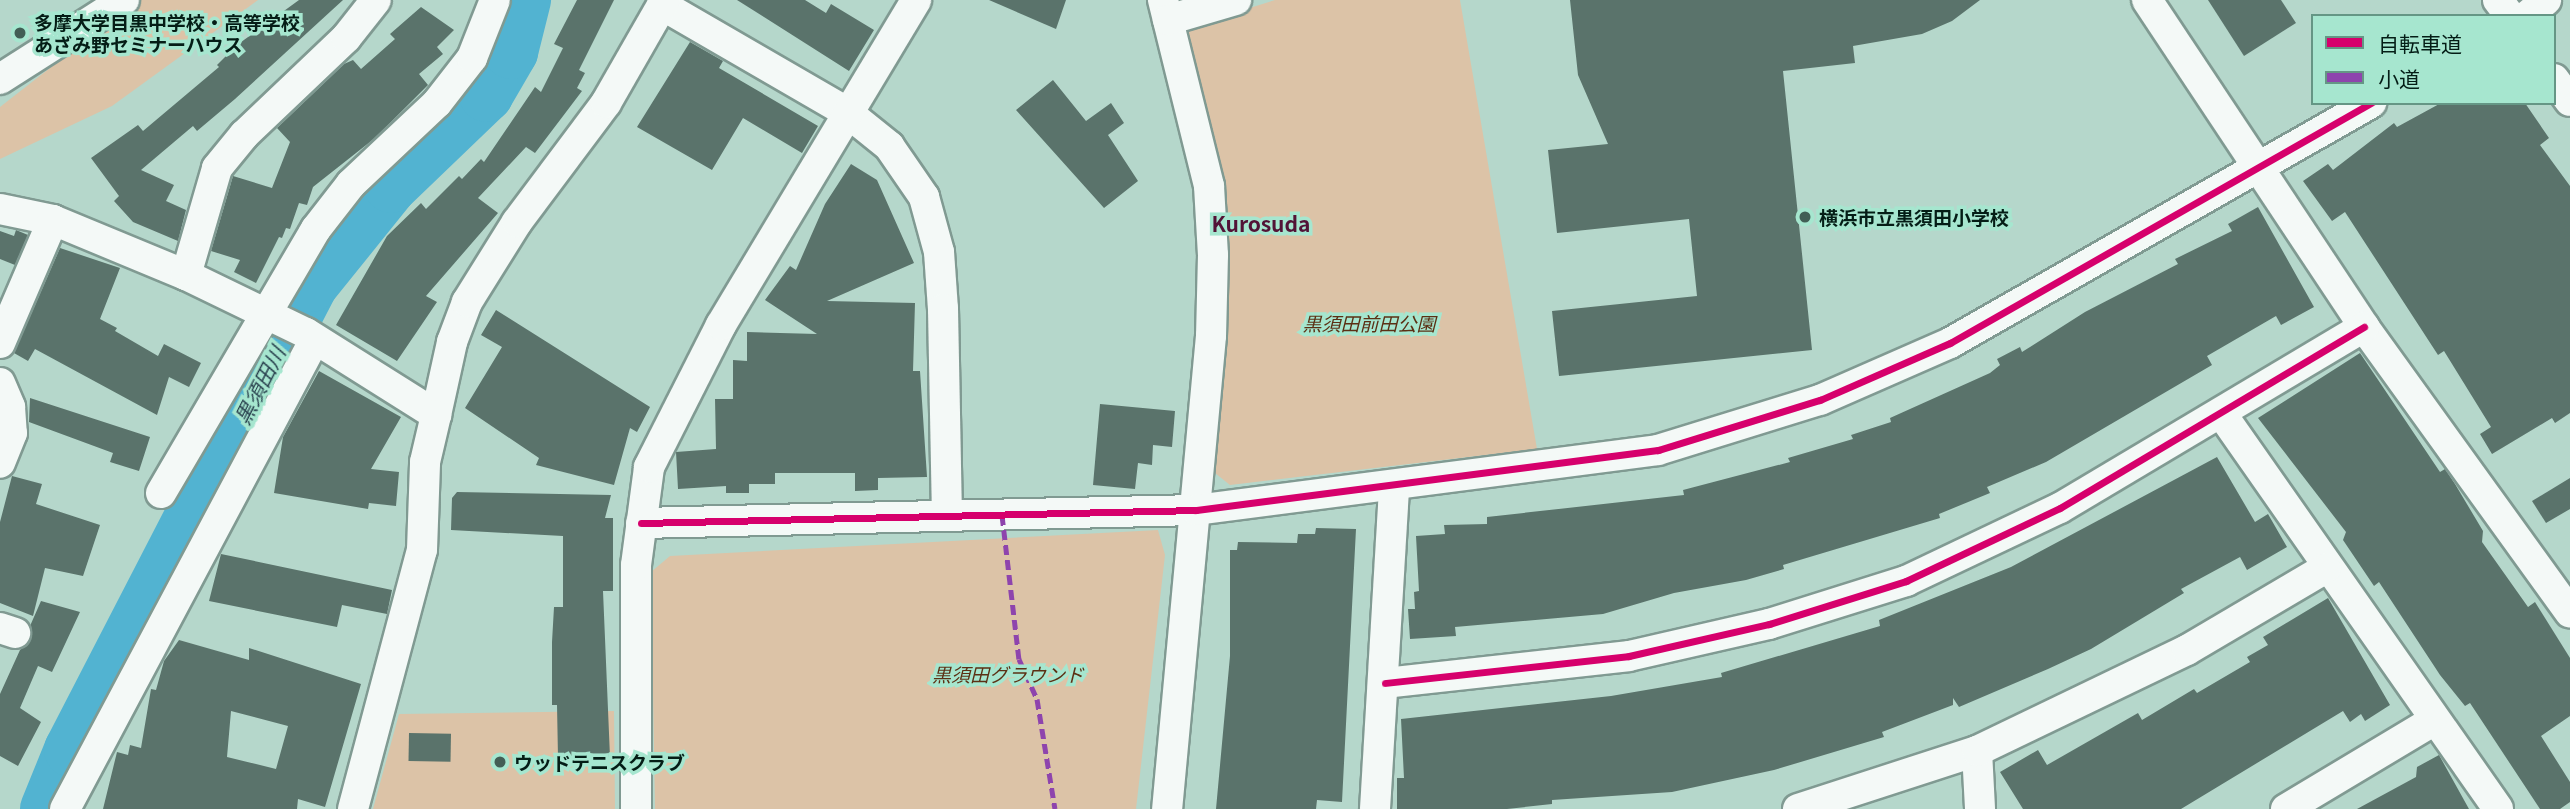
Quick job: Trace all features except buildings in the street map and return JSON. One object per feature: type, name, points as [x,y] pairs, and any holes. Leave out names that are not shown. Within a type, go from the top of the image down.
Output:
[{"type":"street","points":[[0,79],[124,0]]},
{"type":"street","points":[[186,275],[217,168],[244,135],[346,38],[376,0]]},
{"type":"street","points":[[160,493],[316,229],[351,184],[437,103],[472,58],[495,0]]},
{"type":"street","points":[[636,809],[636,565],[649,467],[720,325],[916,0]]},
{"type":"street","points":[[1167,809],[1212,336],[1213,255],[1209,186],[1165,10],[1236,0]]},
{"type":"street","points":[[2147,0],[2364,327],[2570,613]]},
{"type":"street","points":[[2529,14],[2546,0]]},
{"type":"street","points":[[353,809],[422,550],[425,462],[452,342],[467,302],[516,222],[606,103],[664,2],[848,113],[889,146],[924,197],[939,252],[947,514]]},
{"type":"street","points":[[2556,82],[2570,101]]},
{"type":"street","points":[[641,523],[1196,510],[1658,450],[1819,400],[1950,343],[2255,166],[2367,105]]},
{"type":"street","points":[[0,209],[54,220],[186,275],[311,336],[436,415]]},
{"type":"street","points":[[0,343],[54,220]]},
{"type":"street","points":[[1385,683],[1629,656],[1769,624],[1893,585],[2060,508],[2364,327]]},
{"type":"street","points":[[65,809],[311,336]]},
{"type":"street","points":[[0,383],[10,407],[12,433],[0,463]]},
{"type":"street","points":[[2221,412],[2326,568],[2498,809]]},
{"type":"street","points":[[1375,809],[1385,683],[1394,486]]},
{"type":"street","points":[[1798,809],[1977,751],[2187,650],[2326,568]]},
{"type":"street","points":[[2286,809],[2433,721]]},
{"type":"street","points":[[1977,751],[1980,809]]},
{"type":"green space","points":[[137,0],[258,0],[112,106],[0,159],[0,107]]},
{"type":"green space","name":"黒須田前田公園","points":[[1275,0],[1460,0],[1537,449],[1230,485],[1215,473],[1225,331],[1180,30]]},
{"type":"green space","name":"黒須田グラウンド","points":[[1158,530],[1165,555],[1136,809],[655,809],[651,572],[670,556]]},
{"type":"green space","name":"ウッドテニスクラブ","points":[[614,711],[615,809],[373,809],[399,714]]},
{"type":"waterway","name":"黒須田川","points":[[47,809],[71,750],[311,285],[391,186],[486,95],[511,52],[524,0]]},
{"type":"marked path","points":[[1002,515],[1019,659],[1037,699],[1055,809]]},
{"type":"cycle path","points":[[641,523],[1196,510],[1658,450],[1820,400],[1950,343],[2367,105]]},
{"type":"cycle path","points":[[1385,683],[1629,656],[1769,624],[1906,581],[2060,508],[2364,327]]},
{"type":"place","name":"多摩大学目黒中学校・高等学校 あざみ野セミナーハウス","points":[[20,33]]},
{"type":"place","name":"横浜市立黒須田小学校","points":[[1805,217]]},
{"type":"place","name":"ウッドテニスクラブ","points":[[500,762]]},
{"type":"district","name":"Kurosuda","points":[[1261,223]]}]
